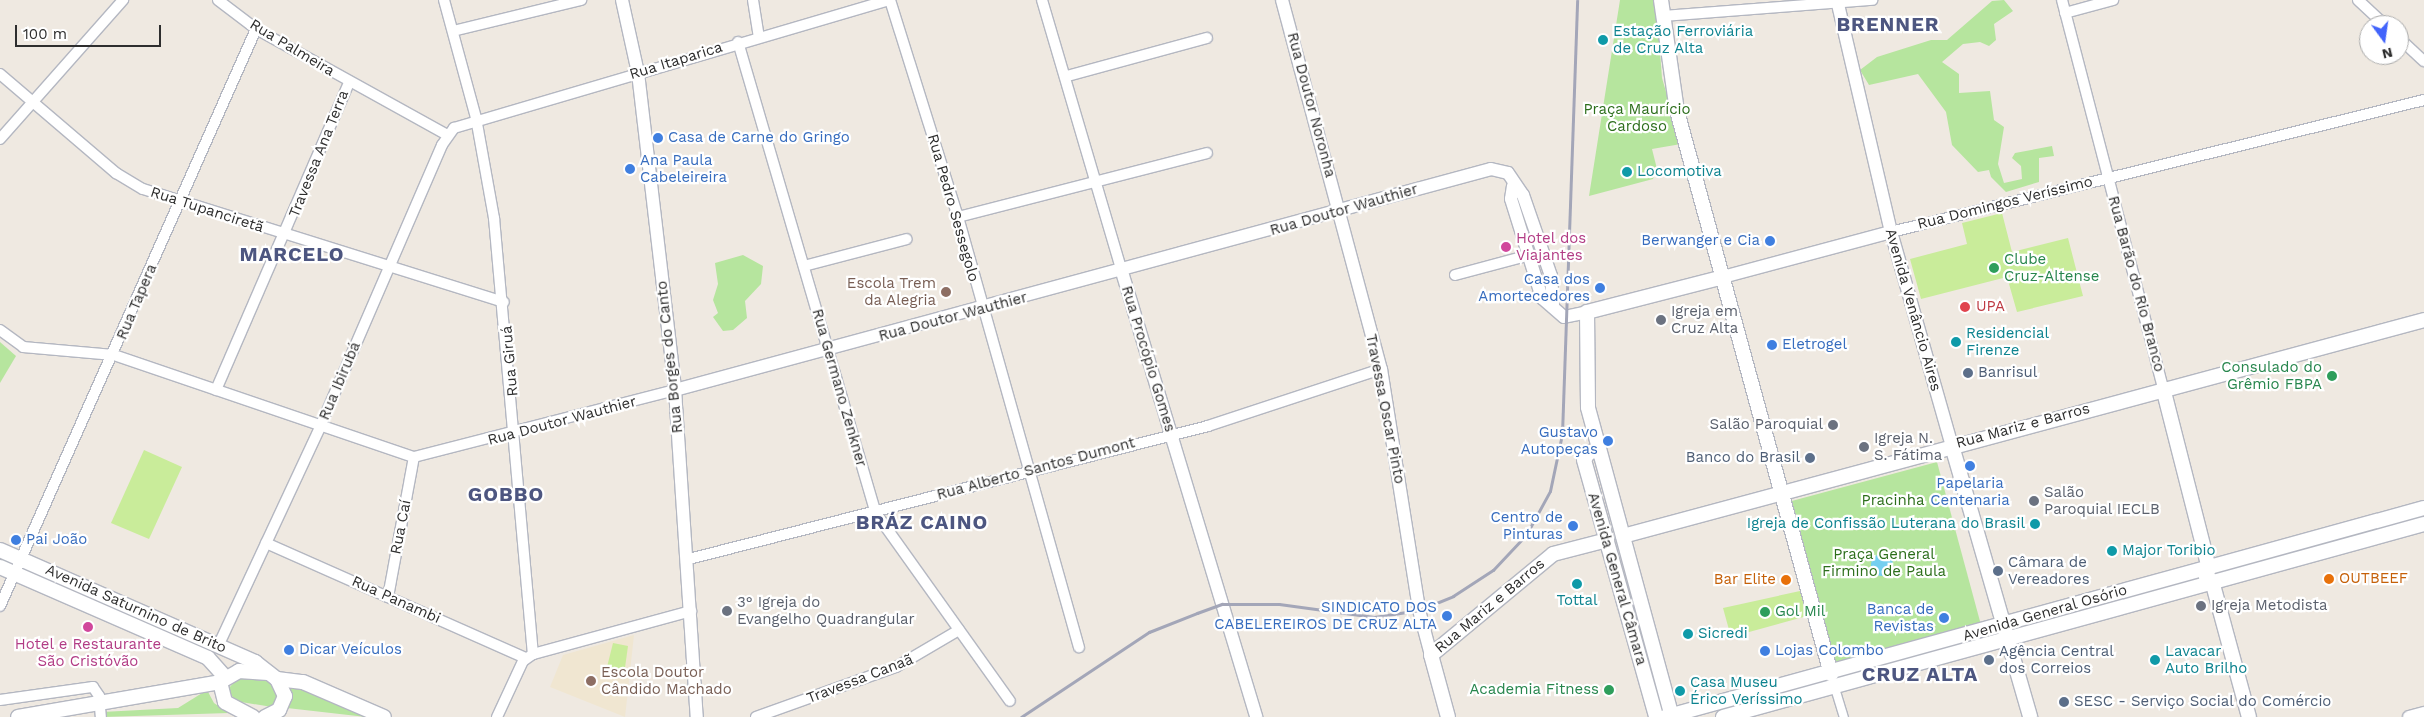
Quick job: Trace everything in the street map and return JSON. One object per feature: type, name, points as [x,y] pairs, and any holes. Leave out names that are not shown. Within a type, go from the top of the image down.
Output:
[{"type":"main road","points":[[1661,0],[1671,85],[1832,678]]},
{"type":"main road","name":"Rua Domingos Veríssimo","points":[[1587,312],[1723,277]]},
{"type":"main road","name":"Avenida General Câmara","points":[[1587,312],[1584,332],[1588,407],[1598,451],[1623,536],[1670,716]]},
{"type":"main road","name":"Rua Mariz e Barros","points":[[1431,655],[1553,554],[1608,540],[1617,546],[1623,536],[1780,490],[2424,320]]},
{"type":"main road","name":"Rua Barão do Rio Branco","points":[[2163,388],[2249,717]]},
{"type":"main road","name":"Avenida Venâncio Aires","points":[[1952,446],[2024,713]]},
{"type":"main road","name":"Avenida General Câmara","points":[[1598,451],[1589,452],[1584,460],[1608,540],[1656,717]]},
{"type":"main road","name":"Avenida General Osório","points":[[2211,574],[2424,508]]},
{"type":"main road","name":"Avenida General Osório","points":[[1670,716],[1832,678],[2002,629],[2211,574],[2424,524]]},
{"type":"main road","name":"Avenida Saturnino de Brito","points":[[0,550],[219,644],[274,677],[303,682],[384,717]]},
{"type":"main road","name":"Avenida Saturnino de Brito","points":[[0,567],[208,658],[222,679],[225,702],[253,717]]},
{"type":"main road","points":[[1431,655],[1448,717]]},
{"type":"main road","points":[[18,717],[100,710],[222,679],[239,671],[274,677],[285,696],[283,704],[265,717]]},
{"type":"main road","name":"Avenida General Osório","points":[[1723,717],[1832,678]]},
{"type":"street","points":[[0,140],[123,0]]},
{"type":"street","name":"Rua Palmeira","points":[[218,0],[256,29],[447,135]]},
{"type":"street","name":"Rua Giruá","points":[[444,0],[476,118],[504,302],[517,433],[530,656]]},
{"type":"street","points":[[453,31],[580,0]]},
{"type":"street","name":"Rua Borges do Canto","points":[[622,0],[638,72],[676,390],[689,559],[697,717]]},
{"type":"street","points":[[752,0],[759,36]]},
{"type":"street","name":"Rua Itaparica","points":[[464,122],[890,0]]},
{"type":"street","name":"Rua Pedro Sessegolo","points":[[890,0],[958,217],[1026,470],[1079,647]]},
{"type":"street","name":"Rua Procópio Gomes","points":[[1042,0],[1067,76],[1122,272],[1256,717]]},
{"type":"street","name":"Rua Doutor Noronha","points":[[1282,0],[1340,210]]},
{"type":"street","points":[[1663,16],[1837,1],[1872,0]]},
{"type":"street","name":"Rua Barão do Rio Branco","points":[[2062,0],[2163,388]]},
{"type":"street","points":[[2065,13],[2113,0]]},
{"type":"street","points":[[2358,0],[2374,15]]},
{"type":"street","name":"Avenida Venâncio Aires","points":[[1837,1],[1891,232],[1952,446]]},
{"type":"street","name":"Rua Tapera","points":[[0,606],[114,355],[256,29]]},
{"type":"street","points":[[1067,76],[1207,38]]},
{"type":"street","name":"Rua Germano Zenkner","points":[[738,42],[830,351],[875,512],[1010,701]]},
{"type":"street","points":[[2409,47],[2424,61]]},
{"type":"street","name":"Rua Tupanciretã","points":[[0,74],[116,173],[143,189],[286,236],[504,302]]},
{"type":"street","name":"Travessa Ana Terra","points":[[216,390],[286,236],[349,82]]},
{"type":"street","name":"Rua Domingos Veríssimo","points":[[1723,277],[2108,176],[2424,100]]},
{"type":"street","name":"Rua Ibirubá","points":[[219,644],[320,427],[447,135],[464,122]]},
{"type":"street","points":[[958,217],[1207,153]]},
{"type":"street","name":"Rua Doutor Wauthier","points":[[414,457],[517,433],[830,351],[1122,272],[1490,168],[1508,173],[1513,186]]},
{"type":"street","points":[[1513,186],[1511,199],[1526,256],[1542,298],[1564,317],[1587,312]]},
{"type":"street","points":[[1513,186],[1523,195],[1538,233],[1555,293],[1553,307]]},
{"type":"street","name":"Travessa Oscar Pinto","points":[[1340,210],[1381,369],[1419,610],[1431,655]]},
{"type":"street","points":[[804,266],[907,239]]},
{"type":"street","points":[[1455,275],[1526,256]]},
{"type":"street","points":[[0,330],[29,348],[114,355],[320,427],[414,457]]},
{"type":"street","name":"Rua Alberto Santos Dumont","points":[[689,559],[875,512],[1026,470],[1171,433],[1208,426],[1381,369]]},
{"type":"street","name":"Rua Caí","points":[[388,597],[414,457]]},
{"type":"street","name":"Rua Panambi","points":[[266,543],[388,597],[530,656]]},
{"type":"street","points":[[497,717],[530,656],[692,612]]},
{"type":"street","name":"Travessa Canaã","points":[[756,717],[896,668],[960,630]]},
{"type":"street","points":[[1832,678],[1844,717]]},
{"type":"street","points":[[0,700],[86,687],[97,691],[100,710]]},
{"type":"street","points":[[2409,717],[2424,713]]},
{"type":"shaded area","name":"Escola Doutor Cândido Machado","points":[[634,635],[625,717],[550,687],[563,655]]},
{"type":"green space","name":"Praça Maurício Cardoso","points":[[1620,0],[1656,0],[1662,78],[1681,144],[1652,149],[1657,169],[1653,179],[1589,196]]},
{"type":"green space","points":[[2004,0],[2013,11],[1994,24],[1996,40],[1989,46],[1980,42],[1963,44],[1942,62],[1959,74],[1959,93],[1990,91],[1994,120],[2004,127],[1998,164],[2004,183],[2022,179],[2021,166],[2012,158],[2015,153],[2052,146],[2054,156],[2039,158],[2039,182],[2006,192],[1991,177],[1989,170],[1978,172],[1952,145],[1946,112],[1918,74],[1869,85],[1860,70],[1877,57],[1931,40],[1947,40],[1992,1]]},
{"type":"green space","name":"Clube Cruz-Altense","points":[[2002,213],[2012,252],[2068,238],[2083,296],[2017,312],[2007,277],[1921,299],[1910,259],[1967,244],[1962,223]]},
{"type":"green space","points":[[743,255],[763,266],[761,284],[745,301],[747,318],[733,330],[723,331],[713,317],[718,313],[713,300],[718,284],[715,263]]},
{"type":"green space","points":[[0,342],[16,356],[0,383]]},
{"type":"green space","points":[[144,450],[182,467],[149,539],[111,523]]},
{"type":"green space","name":"Praça General Firmino de Paula","points":[[1937,462],[1981,625],[1832,665],[1788,502]]},
{"type":"green space","name":"Gol Mil","points":[[1800,591],[1807,616],[1731,637],[1723,608]]},
{"type":"green space","points":[[613,643],[628,646],[624,675],[607,667]]},
{"type":"green space","points":[[238,678],[274,682],[282,699],[272,707],[235,701],[228,689]]},
{"type":"green space","points":[[287,682],[367,714],[366,717],[287,708],[291,696]]},
{"type":"green space","points":[[207,690],[214,703],[229,713],[103,717],[102,712],[178,708]]},
{"type":"water","points":[[1882,554],[1890,557],[1893,565],[1890,573],[1882,576],[1874,573],[1871,565],[1874,557]]},
{"type":"railway","points":[[1021,717],[1149,632],[1197,613],[1222,604],[1279,604],[1374,617],[1419,610],[1453,596],[1493,570],[1526,535],[1550,491],[1562,434],[1577,0]]},
{"type":"place","name":"Estação Ferroviária de Cruz Alta","points":[[1603,40]]},
{"type":"place","name":"Casa de Carne do Gringo","points":[[658,138]]},
{"type":"place","name":"Ana Paula Cabeleireira","points":[[630,169]]},
{"type":"place","name":"Locomotiva","points":[[1627,172]]},
{"type":"place","name":"Berwanger e Cia","points":[[1770,241]]},
{"type":"place","name":"Hotel dos Viajantes","points":[[1506,247]]},
{"type":"place","name":"Clube Cruz-Altense","points":[[1994,268]]},
{"type":"place","name":"Casa dos Amortecedores","points":[[1600,288]]},
{"type":"place","name":"Escola Trem da Alegria","points":[[946,292]]},
{"type":"place","name":"UPA","points":[[1965,307]]},
{"type":"place","name":"Igreja em Cruz Alta","points":[[1661,320]]},
{"type":"place","name":"Residencial Firenze","points":[[1956,342]]},
{"type":"place","name":"Eletrogel","points":[[1772,345]]},
{"type":"place","name":"Banrisul","points":[[1968,373]]},
{"type":"place","name":"Consulado do Grêmio FBPA","points":[[2332,376]]},
{"type":"place","name":"Salão Paroquial","points":[[1833,425]]},
{"type":"place","name":"Gustavo Autopeças","points":[[1608,441]]},
{"type":"place","name":"Igreja N. S. Fátima","points":[[1864,447]]},
{"type":"place","name":"Banco do Brasil","points":[[1810,458]]},
{"type":"place","name":"Papelaria Centenaria","points":[[1970,466]]},
{"type":"place","name":"Salão Paroquial IECLB","points":[[2034,501]]},
{"type":"place","name":"Igreja de Confissão Luterana do Brasil","points":[[2035,524]]},
{"type":"place","name":"Centro de Pinturas","points":[[1573,526]]},
{"type":"place","name":"Pai João","points":[[16,540]]},
{"type":"place","name":"Major Toribio","points":[[2112,551]]},
{"type":"place","name":"Câmara de Vereadores","points":[[1998,571]]},
{"type":"place","name":"OUTBEEF","points":[[2329,579]]},
{"type":"place","name":"Bar Elite","points":[[1786,580]]},
{"type":"place","name":"Tottal","points":[[1577,584]]},
{"type":"place","name":"Igreja Metodista","points":[[2201,606]]},
{"type":"place","name":"3° Igreja do Evangelho Quadrangular","points":[[727,611]]},
{"type":"place","name":"Gol Mil","points":[[1765,612]]},
{"type":"place","name":"SINDICATO DOS CABELEREIROS DE CRUZ ALTA","points":[[1447,616]]},
{"type":"place","name":"Banca de Revistas","points":[[1944,618]]},
{"type":"place","name":"Hotel e Restaurante São Cristóvão","points":[[88,627]]},
{"type":"place","name":"Sicredi","points":[[1688,634]]},
{"type":"place","name":"Dicar Veículos","points":[[289,650]]},
{"type":"place","name":"Lojas Colombo","points":[[1765,651]]},
{"type":"place","name":"Agência Central dos Correios","points":[[1989,660]]},
{"type":"place","name":"Lavacar Auto Brilho","points":[[2155,660]]},
{"type":"place","name":"Escola Doutor Cândido Machado","points":[[591,681]]},
{"type":"place","name":"Academia Fitness","points":[[1609,690]]},
{"type":"place","name":"Casa Museu Érico Veríssimo","points":[[1680,691]]},
{"type":"place","name":"SESC - Serviço Social do Comércio","points":[[2064,702]]},
{"type":"district","name":"BRENNER","points":[[1888,24]]},
{"type":"district","name":"MARCELO","points":[[292,254]]},
{"type":"district","name":"GOBBO","points":[[506,494]]},
{"type":"district","name":"BRÁZ CAINO","points":[[922,522]]},
{"type":"district","name":"CRUZ ALTA","points":[[1920,674]]},
{"type":"park label","name":"Pracinha","points":[[1893,501]]}]
